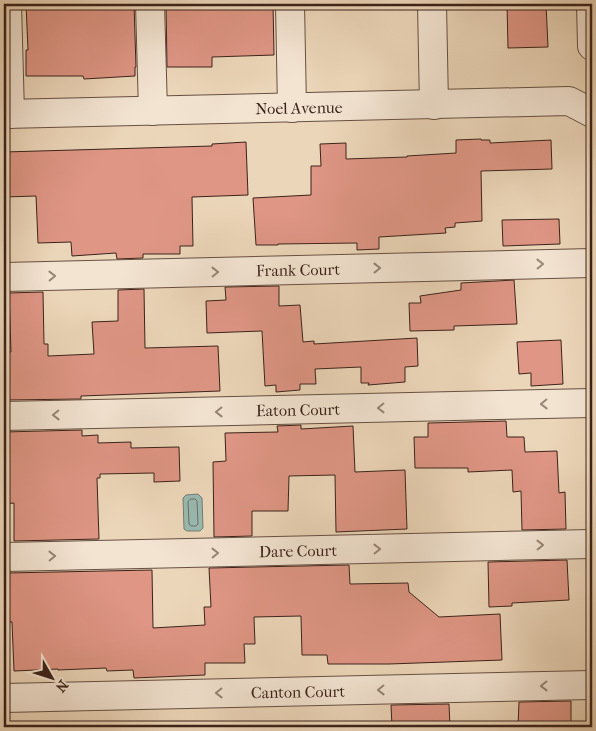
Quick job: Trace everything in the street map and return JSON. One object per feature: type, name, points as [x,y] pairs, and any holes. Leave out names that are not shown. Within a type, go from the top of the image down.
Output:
[{"type":"street","points":[[7,4],[7,114]]},
{"type":"street","points":[[150,4],[153,111]]},
{"type":"street","points":[[290,4],[292,108]]},
{"type":"street","points":[[432,4],[434,105]]},
{"type":"street","points":[[591,4],[592,46]]},
{"type":"street","name":"Noel Avenue","points":[[7,114],[570,101],[592,113]]},
{"type":"street","name":"Frank Court","points":[[4,277],[592,263]]},
{"type":"street","name":"Eaton Court","points":[[4,416],[592,403]]},
{"type":"street","name":"Dare Court","points":[[4,557],[592,544]]},
{"type":"street","name":"Canton Court","points":[[4,698],[592,685]]},
{"type":"water","points":[[198,494],[202,498],[203,528],[200,531],[187,531],[184,529],[183,498],[186,495]]},
{"type":"building","points":[[26,4],[134,4],[135,76],[84,79],[83,76],[26,76],[26,50],[28,50]]},
{"type":"building","points":[[166,4],[273,4],[274,55],[212,57],[212,67],[167,67]]},
{"type":"building","points":[[507,4],[546,4],[548,47],[508,48]]},
{"type":"building","points":[[456,140],[490,140],[490,143],[551,140],[552,169],[481,171],[482,221],[455,223],[455,227],[445,228],[446,233],[379,237],[379,249],[357,250],[357,243],[256,245],[253,198],[311,195],[311,166],[321,166],[320,144],[346,143],[346,159],[456,153]]},
{"type":"building","points":[[246,142],[248,195],[192,197],[193,246],[180,246],[180,254],[143,254],[143,258],[117,259],[116,253],[72,256],[71,242],[38,243],[36,196],[4,197],[4,152],[212,146],[212,144]]},
{"type":"building","points":[[559,219],[560,244],[503,246],[502,220]]},
{"type":"building","points":[[514,280],[517,324],[454,326],[454,330],[410,331],[409,303],[421,303],[420,296],[461,290],[461,283]]},
{"type":"building","points":[[279,286],[279,306],[300,305],[303,342],[314,341],[314,344],[417,338],[418,366],[405,367],[405,382],[368,385],[369,383],[361,383],[361,367],[315,369],[316,384],[300,384],[300,390],[276,392],[276,385],[265,386],[262,331],[207,333],[206,301],[226,300],[225,287]]},
{"type":"building","points":[[144,289],[145,348],[218,346],[220,391],[81,396],[81,399],[4,400],[4,352],[11,352],[9,293],[43,292],[44,344],[48,344],[48,356],[94,354],[92,322],[118,321],[118,290]]},
{"type":"building","points":[[561,340],[563,384],[531,386],[531,373],[519,374],[517,342]]},
{"type":"building","points":[[506,421],[507,437],[524,437],[525,452],[557,451],[559,493],[565,492],[566,529],[522,530],[521,491],[513,492],[512,470],[468,472],[468,468],[415,468],[414,437],[428,437],[428,423]]},
{"type":"building","points":[[301,425],[301,429],[353,426],[355,472],[405,470],[407,529],[336,532],[335,475],[289,476],[288,511],[252,511],[252,536],[214,537],[213,462],[226,461],[225,433],[278,432],[277,426]]},
{"type":"building","points":[[82,430],[82,436],[98,435],[98,443],[131,442],[131,448],[179,447],[180,481],[154,482],[154,473],[100,474],[100,478],[97,478],[99,539],[14,541],[14,503],[4,504],[4,432]]},
{"type":"building","points":[[567,560],[569,600],[512,603],[512,606],[489,607],[488,562]]},
{"type":"building","points":[[349,565],[350,584],[408,583],[409,592],[439,617],[500,614],[502,660],[328,664],[327,655],[302,655],[301,616],[254,617],[255,644],[244,644],[245,663],[205,663],[205,675],[134,678],[133,670],[107,671],[106,668],[14,671],[12,622],[8,622],[7,573],[152,570],[153,628],[205,625],[204,607],[211,607],[209,568]]},
{"type":"building","points":[[571,701],[571,727],[518,727],[519,702]]},
{"type":"building","points":[[449,704],[450,727],[392,727],[391,705]]}]
